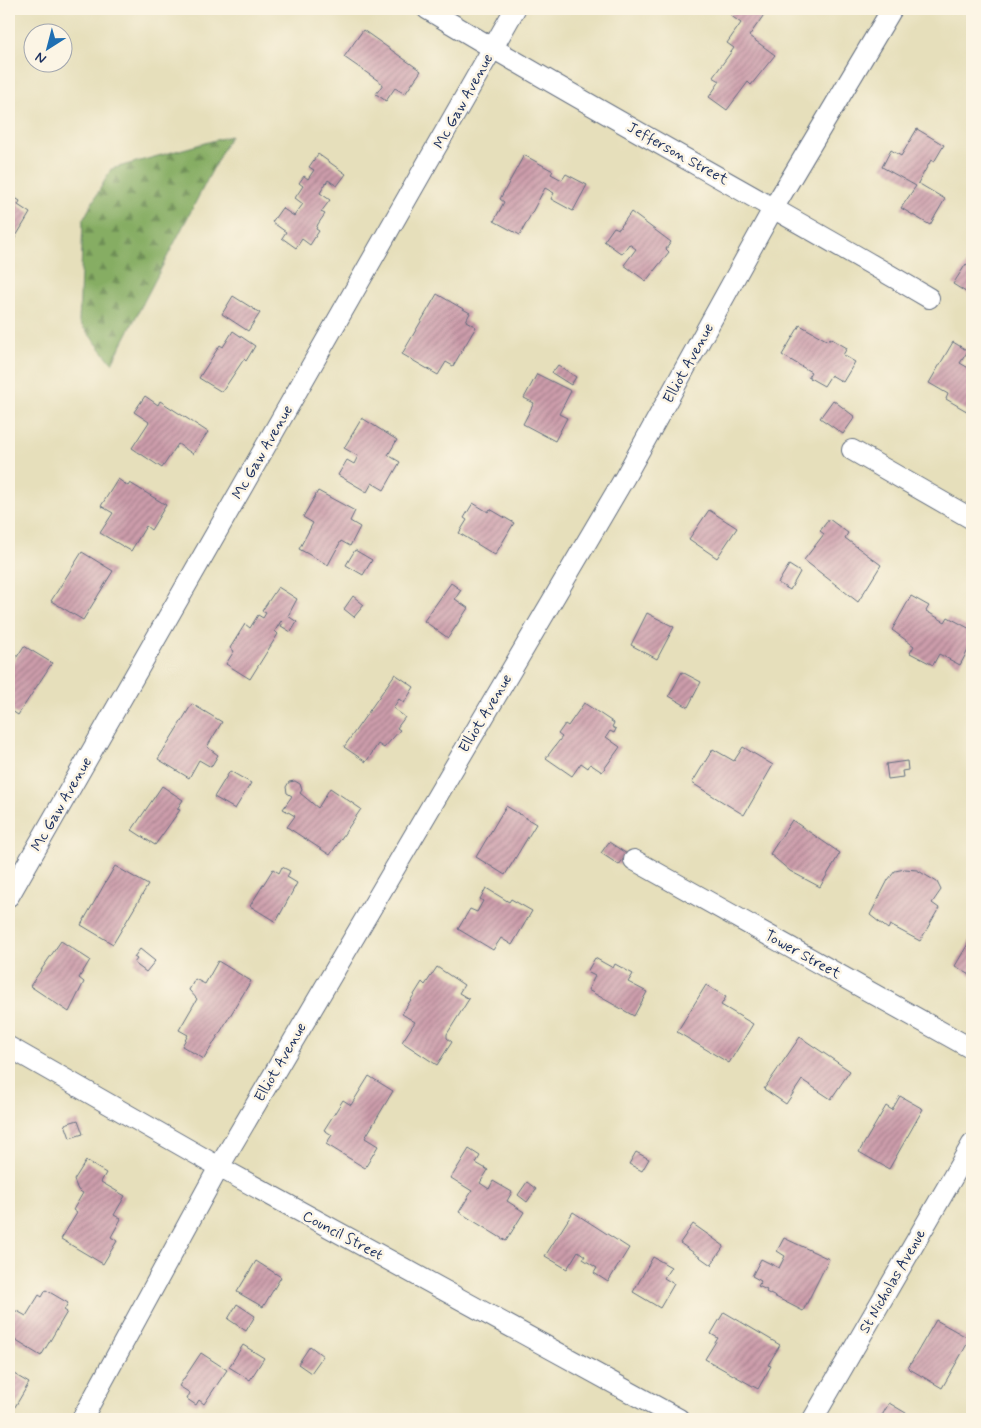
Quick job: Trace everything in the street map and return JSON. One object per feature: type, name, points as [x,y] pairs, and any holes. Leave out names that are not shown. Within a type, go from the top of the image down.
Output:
[{"type":"street","name":"Jefferson Street","points":[[427,9],[492,48],[774,206],[929,298]]},
{"type":"street","name":"Mc Gaw Avenue","points":[[9,896],[197,563],[378,252],[515,9]]},
{"type":"street","name":"Elliot Avenue","points":[[82,1419],[219,1168],[626,477],[774,206],[892,9]]},
{"type":"street","points":[[852,450],[972,519]]},
{"type":"street","name":"Tower Street","points":[[634,860],[972,1049]]},
{"type":"street","name":"Council Street","points":[[9,1047],[219,1168],[678,1419]]},
{"type":"street","name":"St Nicholas Avenue","points":[[812,1419],[972,1144]]},
{"type":"green space","points":[[230,136],[112,363],[79,322],[83,220],[111,169]]},
{"type":"building","points":[[735,9],[768,9],[749,36],[775,55],[751,85],[748,82],[727,110],[709,97],[720,81],[713,77],[734,48],[727,43],[741,23],[730,15]]},
{"type":"building","points":[[363,30],[421,71],[405,94],[395,88],[386,101],[376,94],[383,84],[344,57]]},
{"type":"building","points":[[917,129],[944,145],[934,162],[931,160],[918,183],[945,199],[930,225],[901,208],[916,186],[882,167],[891,150],[901,156]]},
{"type":"building","points":[[318,154],[346,174],[337,186],[328,180],[320,193],[330,200],[321,212],[325,214],[316,229],[319,231],[310,245],[302,239],[296,248],[282,238],[286,232],[272,222],[282,208],[294,216],[303,204],[295,198],[303,186],[299,183],[304,176],[308,179],[314,170],[309,167]]},
{"type":"building","points":[[524,155],[553,171],[551,174],[562,180],[566,174],[587,185],[573,211],[551,199],[554,193],[545,188],[520,235],[494,221],[504,202],[500,199]]},
{"type":"building","points":[[9,194],[20,201],[18,205],[30,213],[9,248]]},
{"type":"building","points":[[631,212],[671,242],[666,249],[669,252],[646,281],[624,265],[636,249],[629,244],[622,254],[604,241],[614,227],[619,229]]},
{"type":"building","points":[[966,264],[972,268],[972,296],[953,284]]},
{"type":"building","points":[[437,294],[470,313],[466,321],[476,327],[453,366],[446,362],[438,375],[402,354]]},
{"type":"building","points":[[233,296],[260,313],[248,331],[222,314]]},
{"type":"building","points":[[800,325],[828,341],[830,338],[847,348],[843,355],[855,362],[843,382],[831,375],[824,386],[808,377],[811,372],[782,355]]},
{"type":"building","points":[[233,331],[255,346],[222,392],[199,378],[220,345],[223,347]]},
{"type":"building","points":[[953,342],[968,351],[960,363],[972,370],[972,410],[970,413],[946,399],[948,394],[929,383]]},
{"type":"building","points":[[558,365],[576,377],[571,385],[552,373]]},
{"type":"building","points":[[537,374],[571,391],[559,414],[567,418],[555,441],[523,424],[534,403],[524,398]]},
{"type":"building","points":[[145,396],[158,405],[160,401],[208,432],[193,454],[178,444],[162,468],[132,448],[149,422],[134,412]]},
{"type":"building","points":[[833,400],[855,417],[843,434],[820,418]]},
{"type":"building","points":[[362,418],[397,440],[388,455],[400,462],[384,490],[372,483],[367,492],[338,475],[347,460],[354,464],[358,456],[344,448]]},
{"type":"building","points":[[118,479],[128,486],[130,483],[166,505],[151,530],[146,526],[131,551],[100,533],[113,513],[101,506]]},
{"type":"building","points":[[318,491],[355,511],[350,521],[360,527],[350,546],[341,541],[328,565],[299,549],[313,523],[303,517]]},
{"type":"building","points":[[473,503],[488,512],[490,509],[514,523],[495,555],[459,533],[467,520],[464,518]]},
{"type":"building","points":[[709,510],[737,528],[717,558],[689,539]]},
{"type":"building","points":[[829,519],[848,533],[845,538],[881,565],[858,602],[804,560],[824,534],[820,531]]},
{"type":"building","points":[[355,550],[372,560],[363,575],[346,565]]},
{"type":"building","points":[[82,552],[113,571],[83,620],[51,601]]},
{"type":"building","points":[[789,565],[800,572],[790,590],[778,583]]},
{"type":"building","points":[[451,583],[461,590],[455,599],[468,608],[448,638],[424,621]]},
{"type":"building","points":[[278,587],[297,599],[288,616],[297,622],[291,632],[281,626],[283,623],[281,621],[275,631],[278,634],[250,679],[226,664],[234,651],[230,648],[245,624],[250,628],[258,615],[263,618],[266,613],[262,611]]},
{"type":"building","points":[[353,596],[364,605],[354,617],[344,609]]},
{"type":"building","points":[[911,596],[929,606],[926,611],[945,622],[948,617],[972,630],[970,636],[972,637],[972,643],[960,665],[939,654],[933,665],[910,653],[914,646],[892,630]]},
{"type":"building","points":[[647,613],[674,627],[657,659],[631,645]]},
{"type":"building","points":[[24,646],[52,663],[18,715],[9,709],[9,660],[13,663]]},
{"type":"building","points":[[682,672],[701,682],[688,707],[669,696]]},
{"type":"building","points":[[395,674],[414,687],[404,703],[399,699],[393,708],[405,717],[397,728],[400,730],[384,748],[378,744],[366,762],[344,747]]},
{"type":"building","points":[[584,703],[614,723],[612,727],[616,729],[614,733],[610,731],[606,737],[620,747],[602,772],[590,764],[588,768],[581,763],[572,776],[546,758],[562,737],[558,734],[565,724],[568,726]]},
{"type":"building","points":[[192,704],[222,722],[207,747],[218,755],[211,767],[199,760],[189,778],[158,759]]},
{"type":"building","points":[[743,747],[773,765],[744,815],[692,783],[713,749],[734,761]]},
{"type":"building","points":[[907,761],[908,770],[902,771],[903,777],[888,779],[886,764]]},
{"type":"building","points":[[230,771],[251,783],[235,809],[214,797]]},
{"type":"building","points":[[295,781],[300,784],[302,790],[300,793],[318,808],[330,788],[361,809],[330,855],[287,827],[295,816],[283,809],[292,796],[287,793],[286,787],[289,782]]},
{"type":"building","points":[[162,786],[183,800],[177,809],[180,810],[155,845],[132,830]]},
{"type":"building","points":[[506,806],[536,824],[505,875],[476,857]]},
{"type":"building","points":[[792,820],[840,853],[820,887],[790,871],[770,854]]},
{"type":"building","points":[[609,842],[627,854],[619,865],[601,853]]},
{"type":"building","points":[[115,866],[148,885],[113,944],[81,925]]},
{"type":"building","points":[[282,867],[290,871],[287,877],[297,883],[276,922],[250,906],[273,869],[279,873]]},
{"type":"building","points":[[905,869],[917,870],[937,882],[941,890],[932,903],[939,908],[920,941],[890,925],[888,929],[870,915],[888,880],[895,871]]},
{"type":"building","points":[[486,888],[509,902],[511,899],[532,911],[512,945],[501,938],[493,950],[458,929],[470,909],[477,912],[483,901],[480,899]]},
{"type":"building","points":[[972,937],[972,976],[955,966]]},
{"type":"building","points":[[61,941],[90,960],[79,978],[84,982],[69,1012],[30,986]]},
{"type":"building","points":[[140,949],[155,961],[146,972],[134,963],[137,959],[134,957]]},
{"type":"building","points":[[595,958],[613,968],[615,964],[633,974],[628,982],[647,992],[634,1016],[588,990],[595,976],[587,972]]},
{"type":"building","points":[[218,961],[251,981],[204,1059],[182,1046],[188,1035],[179,1030],[197,999],[189,990],[195,979],[205,984]]},
{"type":"building","points":[[437,967],[464,985],[459,993],[469,999],[447,1034],[447,1038],[452,1042],[437,1065],[402,1042],[415,1022],[402,1014],[422,982],[425,985]]},
{"type":"building","points":[[706,985],[726,997],[721,1005],[753,1024],[729,1063],[677,1032]]},
{"type":"building","points":[[800,1037],[850,1071],[831,1099],[802,1080],[786,1104],[764,1089]]},
{"type":"building","points":[[369,1076],[393,1091],[365,1138],[378,1146],[365,1168],[326,1144],[332,1135],[324,1130],[343,1100],[351,1105]]},
{"type":"building","points":[[900,1096],[923,1109],[889,1169],[859,1152],[886,1106],[892,1110]]},
{"type":"building","points":[[78,1120],[83,1134],[70,1138],[65,1124]]},
{"type":"building","points":[[469,1149],[480,1156],[476,1163],[488,1170],[480,1183],[489,1189],[493,1181],[512,1192],[507,1201],[524,1212],[506,1241],[459,1212],[472,1191],[451,1178]]},
{"type":"building","points":[[636,1152],[649,1159],[642,1171],[629,1164]]},
{"type":"building","points":[[86,1161],[106,1173],[101,1182],[125,1196],[114,1215],[121,1219],[111,1237],[117,1241],[103,1264],[61,1239],[77,1213],[73,1210],[83,1193],[78,1190],[74,1180]]},
{"type":"building","points":[[527,1182],[536,1189],[527,1202],[518,1195]]},
{"type":"building","points":[[573,1212],[629,1248],[608,1282],[594,1273],[597,1268],[583,1259],[585,1256],[578,1251],[567,1269],[545,1256]]},
{"type":"building","points":[[693,1224],[724,1246],[711,1265],[680,1243]]},
{"type":"building","points":[[784,1238],[829,1259],[803,1311],[766,1292],[767,1290],[758,1286],[761,1281],[752,1276],[761,1259],[779,1268],[785,1256],[777,1251]]},
{"type":"building","points":[[653,1257],[671,1267],[664,1278],[674,1284],[660,1308],[633,1292]]},
{"type":"building","points":[[256,1261],[281,1277],[263,1307],[237,1292]]},
{"type":"building","points":[[46,1290],[68,1303],[64,1310],[67,1312],[41,1356],[13,1339],[14,1337],[9,1333],[9,1316],[11,1312],[17,1311],[26,1316],[39,1295],[42,1297]]},
{"type":"building","points":[[237,1304],[255,1316],[246,1331],[228,1319]]},
{"type":"building","points":[[724,1312],[780,1345],[768,1365],[771,1366],[758,1389],[705,1359],[718,1338],[711,1334]]},
{"type":"building","points":[[936,1320],[970,1339],[942,1388],[908,1368]]},
{"type":"building","points":[[243,1345],[264,1358],[250,1380],[229,1367]]},
{"type":"building","points":[[310,1346],[323,1356],[311,1373],[298,1364]]},
{"type":"building","points":[[201,1353],[227,1370],[204,1404],[199,1400],[196,1405],[187,1399],[190,1393],[179,1386]]},
{"type":"building","points":[[9,1371],[29,1383],[9,1417]]},
{"type":"building","points":[[889,1403],[916,1419],[880,1419]]}]
